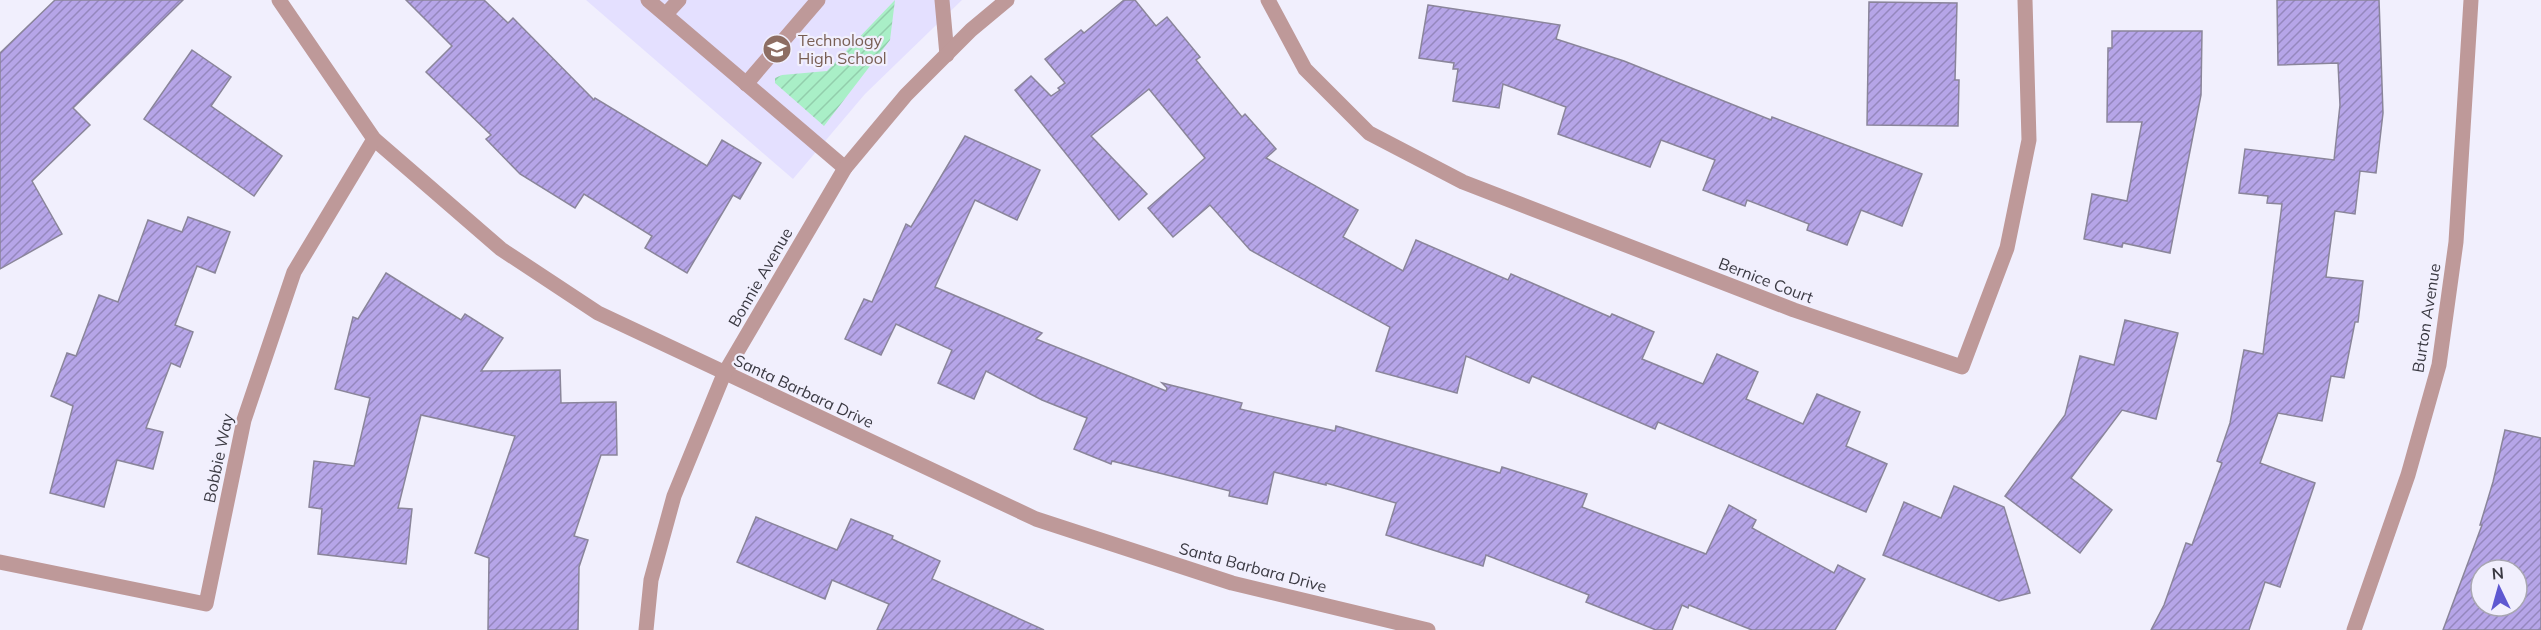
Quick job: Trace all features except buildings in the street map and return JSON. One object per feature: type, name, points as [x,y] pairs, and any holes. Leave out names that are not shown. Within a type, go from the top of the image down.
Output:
[{"type":"street","name":"Santa Barbara Drive","points":[[279,0],[374,139],[501,249],[598,313],[1036,519],[1232,583],[1428,630]]},
{"type":"street","points":[[648,0],[844,168]]},
{"type":"street","points":[[666,14],[679,0]]},
{"type":"street","points":[[746,84],[819,0]]},
{"type":"street","points":[[942,0],[947,55]]},
{"type":"street","name":"Bonnie Avenue","points":[[646,630],[651,580],[674,496],[724,374],[844,168],[906,95],[971,30],[1007,0]]},
{"type":"street","name":"Bernice Court","points":[[1268,0],[1305,69],[1369,133],[1463,182],[1794,310],[1962,367],[2007,248],[2029,140],[2025,0]]},
{"type":"street","name":"Burton Avenue","points":[[2355,630],[2408,475],[2439,365],[2456,242],[2471,0]]},
{"type":"street","name":"Bobbie Way","points":[[0,562],[206,604],[244,420],[294,272],[374,139]]},
{"type":"shaded area","name":"Technology High School","points":[[586,0],[962,0],[865,94],[793,179]]},
{"type":"green space","points":[[895,0],[890,40],[824,126],[775,83],[775,78],[782,75],[827,71]]},
{"type":"place","name":"Technology High School","points":[[777,49]]}]
